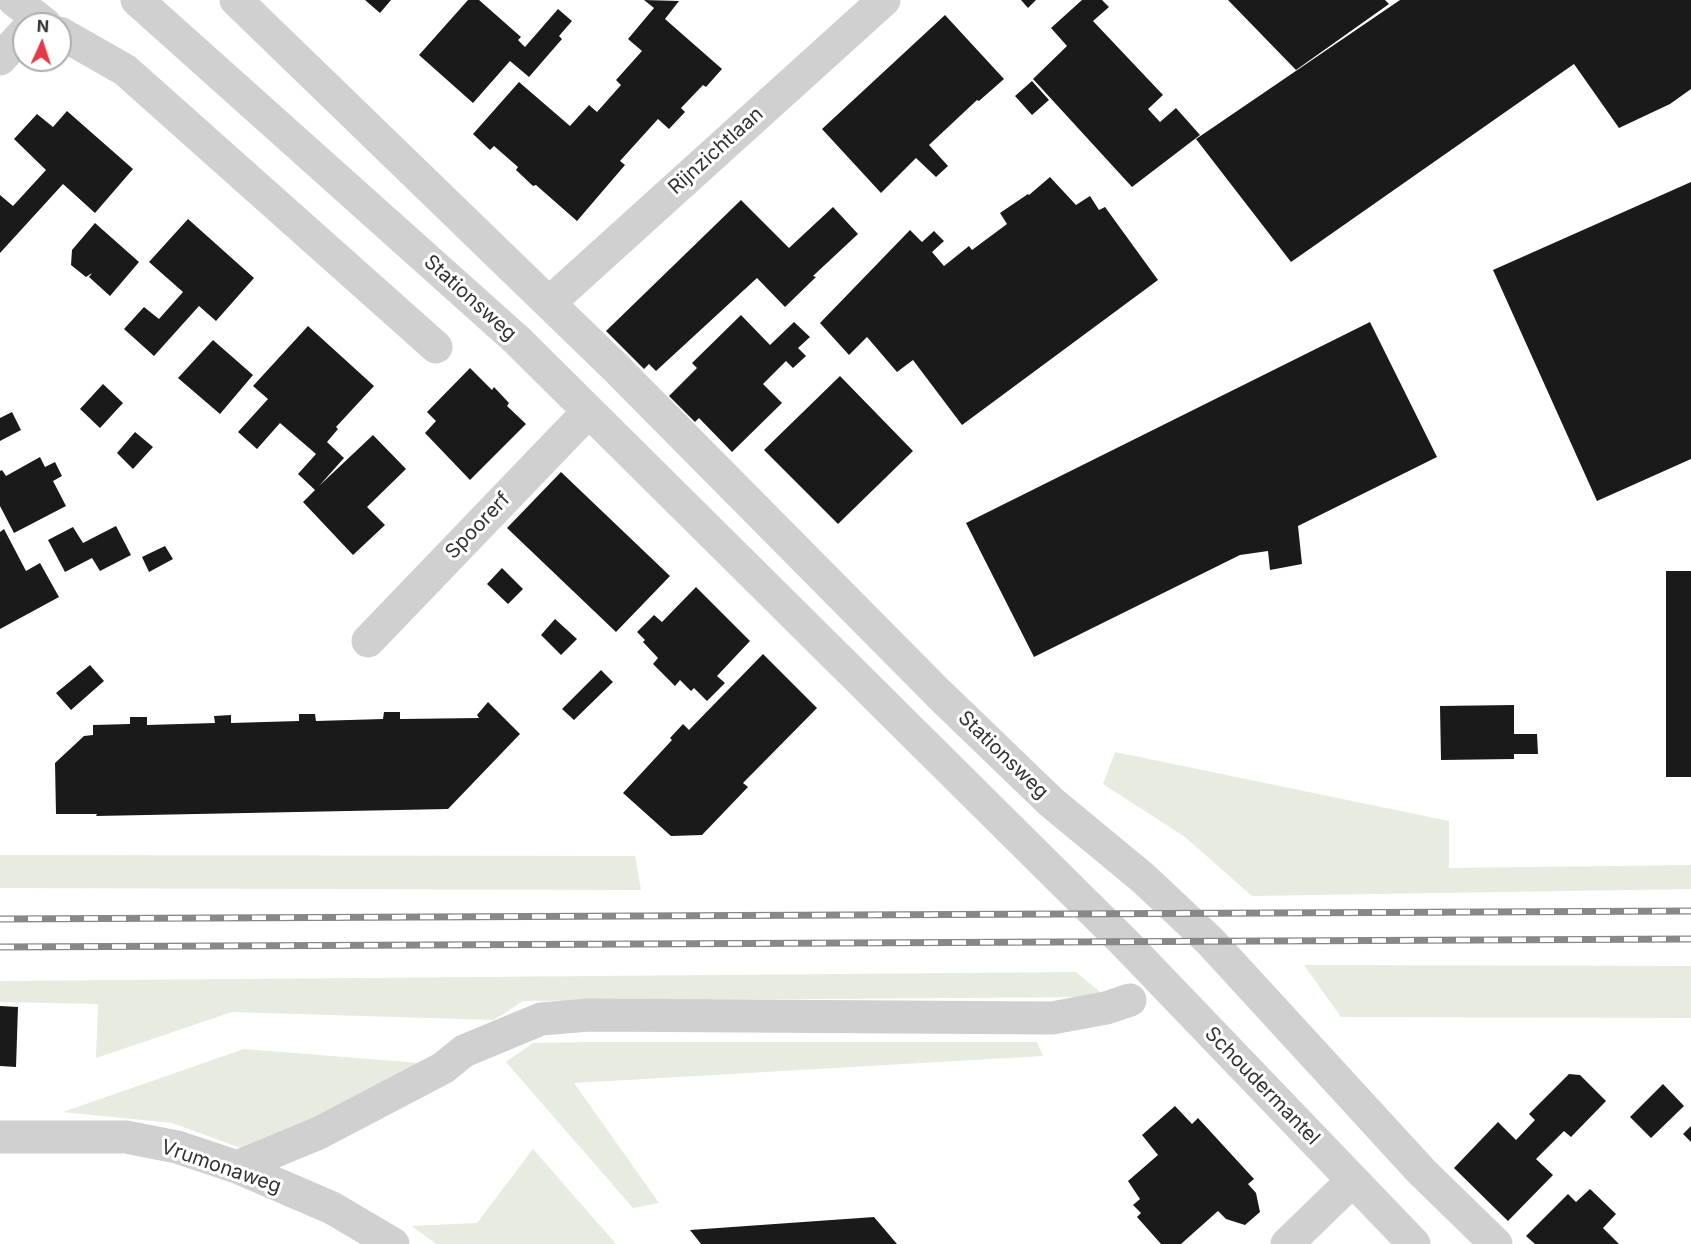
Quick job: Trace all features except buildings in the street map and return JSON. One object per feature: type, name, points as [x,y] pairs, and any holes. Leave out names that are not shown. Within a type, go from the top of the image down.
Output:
[{"type":"street","name":"Stationsweg","points":[[137,0],[517,340],[1110,927]]},
{"type":"street","name":"Stationsweg","points":[[236,0],[549,303],[900,656],[1051,802],[1143,878],[1210,941],[1422,1172],[1496,1244]]},
{"type":"street","name":"Rijnzichtlaan","points":[[549,303],[884,0]]},
{"type":"street","points":[[72,42],[125,70],[436,346]]},
{"type":"street","points":[[0,59],[12,46]]},
{"type":"street","name":"Spoorerf","points":[[368,641],[588,411]]},
{"type":"street","points":[[790,610],[820,574]]},
{"type":"street","name":"Schoudermantel","points":[[1110,927],[1414,1244]]},
{"type":"street","points":[[237,1167],[319,1133],[443,1068],[464,1051],[541,1019],[589,1015],[1052,1018],[1106,1008],[1130,1000]]},
{"type":"street","name":"Vrumonaweg","points":[[0,1137],[126,1137],[177,1148],[237,1167],[332,1209],[393,1244]]},
{"type":"street","points":[[1287,1244],[1352,1181]]},
{"type":"shaded area","points":[[1115,752],[1449,821],[1449,868],[1691,865],[1691,889],[1252,896],[1185,837],[1103,784]]},
{"type":"shaded area","points":[[0,855],[635,856],[641,890],[0,888]]},
{"type":"shaded area","points":[[1304,965],[1691,966],[1691,1018],[1341,1017]]},
{"type":"shaded area","points":[[1076,972],[1106,997],[523,1001],[494,1020],[232,1012],[96,1058],[98,1004],[0,1002],[0,981]]},
{"type":"shaded area","points":[[1037,1042],[1043,1056],[574,1083],[659,1203],[633,1208],[506,1062],[533,1043]]},
{"type":"shaded area","points":[[244,1049],[432,1064],[252,1152],[172,1123],[63,1112]]},
{"type":"shaded area","points":[[533,1149],[616,1244],[436,1244],[412,1226],[477,1223]]},
{"type":"railway","points":[[0,919],[1691,911]]},
{"type":"railway","points":[[0,947],[1691,939]]}]
